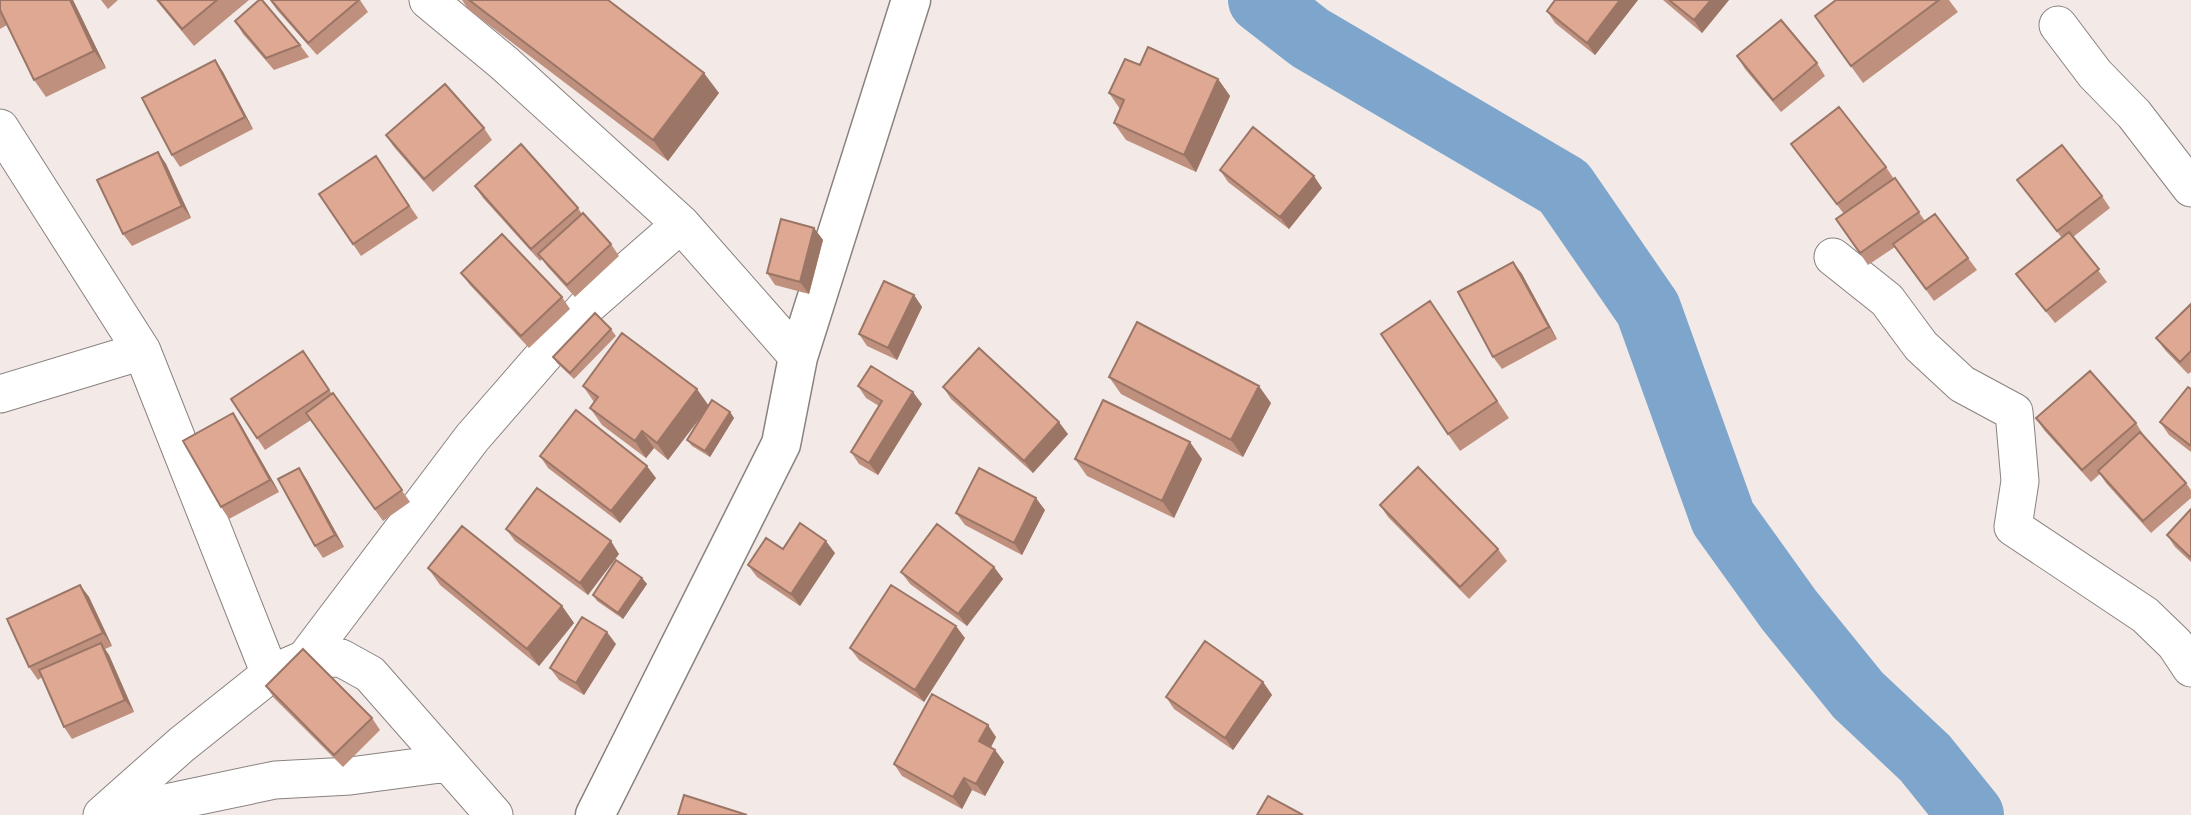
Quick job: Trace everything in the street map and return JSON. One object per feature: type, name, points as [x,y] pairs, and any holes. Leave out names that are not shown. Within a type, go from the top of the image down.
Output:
[{"type":"street","points":[[428,0],[504,63],[681,223],[799,357]]},
{"type":"street","points":[[595,815],[781,444],[799,357],[911,0]]},
{"type":"street","points":[[2058,25],[2095,74],[2134,114],[2191,188]]},
{"type":"street","points":[[0,128],[142,351],[270,674]]},
{"type":"street","points":[[305,659],[481,428],[587,306],[681,223]]},
{"type":"street","points":[[1833,257],[1887,300],[1921,345],[1962,384],[2014,412],[2020,481],[2013,527],[2145,615],[2175,644],[2191,668]]},
{"type":"street","points":[[0,394],[142,351]]},
{"type":"street","points":[[102,815],[181,745],[270,674],[305,659],[341,658],[370,674],[494,815]]},
{"type":"street","points":[[122,815],[151,806],[275,780],[350,776],[448,763]]},
{"type":"building","points":[[0,0],[70,0],[94,51],[34,80],[0,10]]},
{"type":"building","points":[[158,0],[217,0],[182,29]]},
{"type":"building","points":[[262,0],[300,45],[266,58],[235,21]]},
{"type":"building","points":[[271,0],[359,0],[308,43]]},
{"type":"building","points":[[469,0],[608,0],[704,73],[653,140]]},
{"type":"building","points":[[1555,0],[1620,0],[1587,43],[1547,11]]},
{"type":"building","points":[[1669,0],[1711,0],[1694,20]]},
{"type":"building","points":[[1836,0],[1939,0],[1851,66],[1815,16]]},
{"type":"building","points":[[1781,20],[1817,63],[1773,100],[1737,56]]},
{"type":"building","points":[[1148,47],[1218,79],[1184,155],[1114,123],[1124,100],[1109,93],[1125,59],[1140,65]]},
{"type":"building","points":[[215,60],[245,117],[172,155],[142,98]]},
{"type":"building","points":[[445,84],[484,128],[424,179],[386,135]]},
{"type":"building","points":[[1839,107],[1886,167],[1837,204],[1791,144]]},
{"type":"building","points":[[1253,127],[1314,176],[1280,217],[1220,170]]},
{"type":"building","points":[[521,144],[578,208],[531,249],[475,186]]},
{"type":"building","points":[[2062,145],[2102,196],[2057,231],[2017,180]]},
{"type":"building","points":[[158,152],[182,206],[123,234],[97,180]]},
{"type":"building","points":[[376,156],[409,206],[353,244],[319,194]]},
{"type":"building","points":[[1895,178],[1919,212],[1860,253],[1836,219]]},
{"type":"building","points":[[583,213],[611,244],[567,285],[538,254]]},
{"type":"building","points":[[1935,214],[1968,258],[1926,289],[1893,244]]},
{"type":"building","points":[[781,219],[814,228],[800,282],[767,273]]},
{"type":"building","points":[[2069,232],[2099,269],[2046,311],[2016,274]]},
{"type":"building","points":[[502,234],[562,297],[521,336],[461,273]]},
{"type":"building","points":[[1513,262],[1549,327],[1493,357],[1458,292]]},
{"type":"building","points":[[884,281],[914,295],[888,348],[859,334]]},
{"type":"building","points":[[1430,301],[1497,401],[1448,434],[1381,334]]},
{"type":"building","points":[[2191,304],[2191,351],[2180,362],[2156,338]]},
{"type":"building","points":[[595,313],[611,329],[570,373],[553,357]]},
{"type":"building","points":[[1137,322],[1259,386],[1231,440],[1109,377]]},
{"type":"building","points":[[622,333],[697,389],[657,443],[642,431],[635,441],[590,408],[598,397],[583,386]]},
{"type":"building","points":[[979,348],[1059,422],[1024,461],[943,387]]},
{"type":"building","points":[[303,351],[329,390],[257,438],[231,399]]},
{"type":"building","points":[[871,366],[913,392],[869,463],[851,452],[882,401],[858,386]]},
{"type":"building","points":[[2090,371],[2136,423],[2082,470],[2036,418]]},
{"type":"building","points":[[2188,387],[2191,389],[2191,446],[2160,422]]},
{"type":"building","points":[[333,393],[402,490],[375,509],[306,413]]},
{"type":"building","points":[[712,400],[730,412],[705,451],[687,440]]},
{"type":"building","points":[[1103,400],[1190,442],[1162,501],[1075,459]]},
{"type":"building","points":[[576,410],[647,466],[611,511],[540,456]]},
{"type":"building","points":[[233,413],[270,480],[221,507],[183,441]]},
{"type":"building","points":[[2140,432],[2186,483],[2143,521],[2098,471]]},
{"type":"building","points":[[1418,467],[1498,549],[1460,587],[1380,505]]},
{"type":"building","points":[[299,468],[335,535],[315,546],[278,479]]},
{"type":"building","points":[[979,468],[1036,498],[1014,543],[956,513]]},
{"type":"building","points":[[537,488],[611,541],[580,583],[506,529]]},
{"type":"building","points":[[2191,509],[2191,558],[2167,535]]},
{"type":"building","points":[[800,523],[826,541],[791,594],[748,565],[766,538],[783,549]]},
{"type":"building","points":[[937,524],[994,567],[958,614],[901,572]]},
{"type":"building","points":[[462,526],[562,606],[527,649],[428,568]]},
{"type":"building","points":[[616,560],[642,578],[618,613],[593,595]]},
{"type":"building","points":[[80,585],[103,633],[29,667],[7,619]]},
{"type":"building","points":[[891,585],[956,626],[915,690],[850,648]]},
{"type":"building","points":[[582,617],[607,632],[576,683],[550,668]]},
{"type":"building","points":[[1205,641],[1263,682],[1225,738],[1166,697]]},
{"type":"building","points":[[101,643],[125,700],[64,727],[39,670]]},
{"type":"building","points":[[303,649],[372,718],[334,755],[266,686]]},
{"type":"building","points":[[932,694],[988,725],[979,741],[995,750],[976,784],[964,778],[953,797],[894,764]]},
{"type":"building","points":[[684,795],[747,815],[678,815]]},
{"type":"building","points":[[1268,796],[1303,815],[1257,815]]},
{"type":"waterway","points":[[1261,0],[1310,38],[1564,187],[1648,309],[1723,518],[1789,610],[1858,695],[1925,758],[1971,815]]}]
